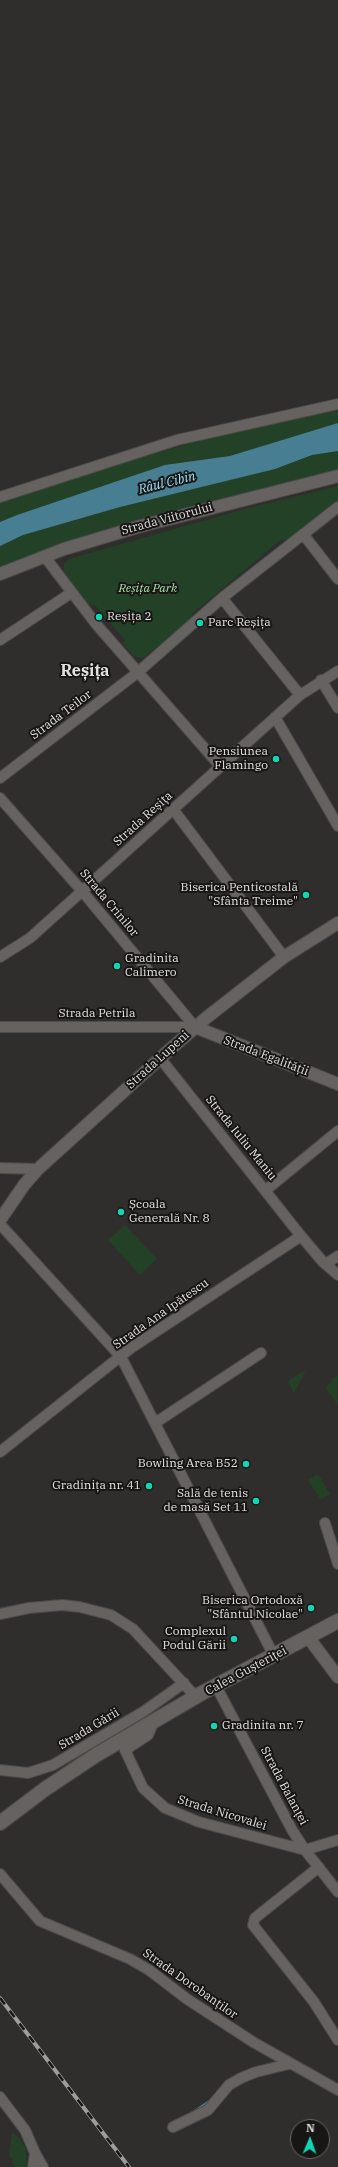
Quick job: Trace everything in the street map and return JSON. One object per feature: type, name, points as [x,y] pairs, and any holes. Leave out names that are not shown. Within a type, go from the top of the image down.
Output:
[{"type":"main road","name":"Calea Gușteriței","points":[[0,1824],[72,1770],[196,1697],[338,1621]]},
{"type":"street","points":[[0,497],[177,440],[338,404]]},
{"type":"street","name":"Strada Viitorului","points":[[0,574],[88,541],[338,476]]},
{"type":"street","points":[[137,673],[222,598],[338,507]]},
{"type":"street","points":[[303,534],[338,579]]},
{"type":"street","points":[[45,557],[71,593],[137,673],[220,766]]},
{"type":"street","points":[[0,640],[71,593]]},
{"type":"street","points":[[222,598],[300,695]]},
{"type":"street","name":"Strada Reșița","points":[[0,957],[30,938],[300,695],[321,680],[338,671]]},
{"type":"street","name":"Strada Teilor","points":[[0,778],[137,673]]},
{"type":"street","points":[[321,680],[338,708]]},
{"type":"street","points":[[274,717],[338,826]]},
{"type":"street","name":"Strada Crinilor","points":[[0,798],[82,891],[195,1028]]},
{"type":"street","points":[[173,809],[284,957]]},
{"type":"street","name":"Strada Lupeni","points":[[0,1220],[24,1184],[38,1169],[160,1058],[284,957],[338,923]]},
{"type":"street","name":"Strada Petrila","points":[[0,1027],[195,1028]]},
{"type":"street","name":"Strada Egalității","points":[[195,1028],[338,1084]]},
{"type":"street","name":"Strada Iuliu Maniu","points":[[160,1058],[301,1236]]},
{"type":"street","points":[[266,1190],[338,1131]]},
{"type":"street","points":[[0,1168],[38,1169]]},
{"type":"street","points":[[0,1224],[121,1357],[274,1656]]},
{"type":"street","points":[[301,1236],[323,1262],[338,1275]]},
{"type":"street","name":"Strada Ana Ipătescu","points":[[0,1452],[156,1331],[301,1236]]},
{"type":"street","points":[[323,1262],[327,1263],[338,1256]]},
{"type":"street","points":[[155,1423],[261,1353]]},
{"type":"street","points":[[325,1523],[338,1564]]},
{"type":"street","points":[[0,1614],[30,1608],[62,1605],[80,1606],[112,1615],[133,1629],[196,1697]]},
{"type":"street","points":[[308,1637],[338,1676]]},
{"type":"street","name":"Strada Gării","points":[[0,1770],[28,1773],[53,1765],[143,1712],[184,1683]]},
{"type":"street","name":"Strada Balanței","points":[[216,1686],[288,1823],[305,1850],[338,1892]]},
{"type":"street","name":"Strada Nicovalei","points":[[154,1721],[148,1735],[125,1750],[135,1774],[149,1795],[157,1802],[174,1813],[199,1822],[305,1850]]},
{"type":"street","points":[[305,1850],[338,1840]]},
{"type":"street","points":[[318,1867],[255,1918],[254,1925],[314,2002],[338,2040]]},
{"type":"street","name":"Strada Dorobanților","points":[[0,1874],[40,1921],[130,1959],[149,1970],[212,2016],[289,2064],[338,2090]]},
{"type":"street","points":[[173,2127],[208,2110],[229,2085],[241,2078],[256,2072],[289,2064]]},
{"type":"street","points":[[0,2097],[25,2130],[35,2153],[44,2167]]},
{"type":"street","points":[[33,2167],[35,2153]]},
{"type":"green space","points":[[338,411],[338,472],[0,569],[0,502],[53,483],[265,422]]},
{"type":"green space","name":"Reșița Park","points":[[338,486],[338,503],[286,542],[282,539],[192,614],[192,619],[146,656],[141,658],[133,656],[123,643],[125,640],[94,604],[90,606],[64,572],[64,564],[69,559],[245,509]]},
{"type":"green space","points":[[125,1225],[157,1259],[140,1275],[108,1240]]},
{"type":"green space","points":[[306,1370],[294,1393],[288,1381]]},
{"type":"green space","points":[[338,1375],[337,1390],[338,1405],[325,1387]]},
{"type":"green space","points":[[318,1474],[330,1494],[321,1500],[308,1480]]},
{"type":"green space","points":[[12,2133],[19,2138],[26,2149],[27,2167],[15,2167],[12,2163],[13,2159],[9,2157]]},
{"type":"water","name":"Râul Cibin","points":[[338,423],[338,451],[312,455],[275,469],[120,507],[23,535],[0,546],[0,522],[17,515],[165,465],[230,456]]},
{"type":"waterway","points":[[195,2111],[211,2100]]},
{"type":"railway","points":[[0,1998],[129,2167]]},
{"type":"place","name":"Reșița 2","points":[[99,617]]},
{"type":"place","name":"Parc Reșița","points":[[200,623]]},
{"type":"place","name":"Pensiunea Flamingo","points":[[276,759]]},
{"type":"place","name":"Biserica Penticostală \"Sfânta Treime\"","points":[[306,895]]},
{"type":"place","name":"Gradinita Calimero","points":[[117,966]]},
{"type":"place","name":"Școala Generală Nr. 8","points":[[121,1212]]},
{"type":"place","name":"Bowling Area B52","points":[[246,1464]]},
{"type":"place","name":"Gradinița nr. 41","points":[[149,1486]]},
{"type":"place","name":"Sală de tenis de masă Set 11","points":[[256,1501]]},
{"type":"place","name":"Biserica Ortodoxă \"Sfântul Nicolae\"","points":[[311,1608]]},
{"type":"place","name":"Complexul Podul Gării","points":[[234,1639]]},
{"type":"place","name":"Gradinita nr. 7","points":[[214,1726]]},
{"type":"district","name":"Reșița","points":[[85,671]]}]
